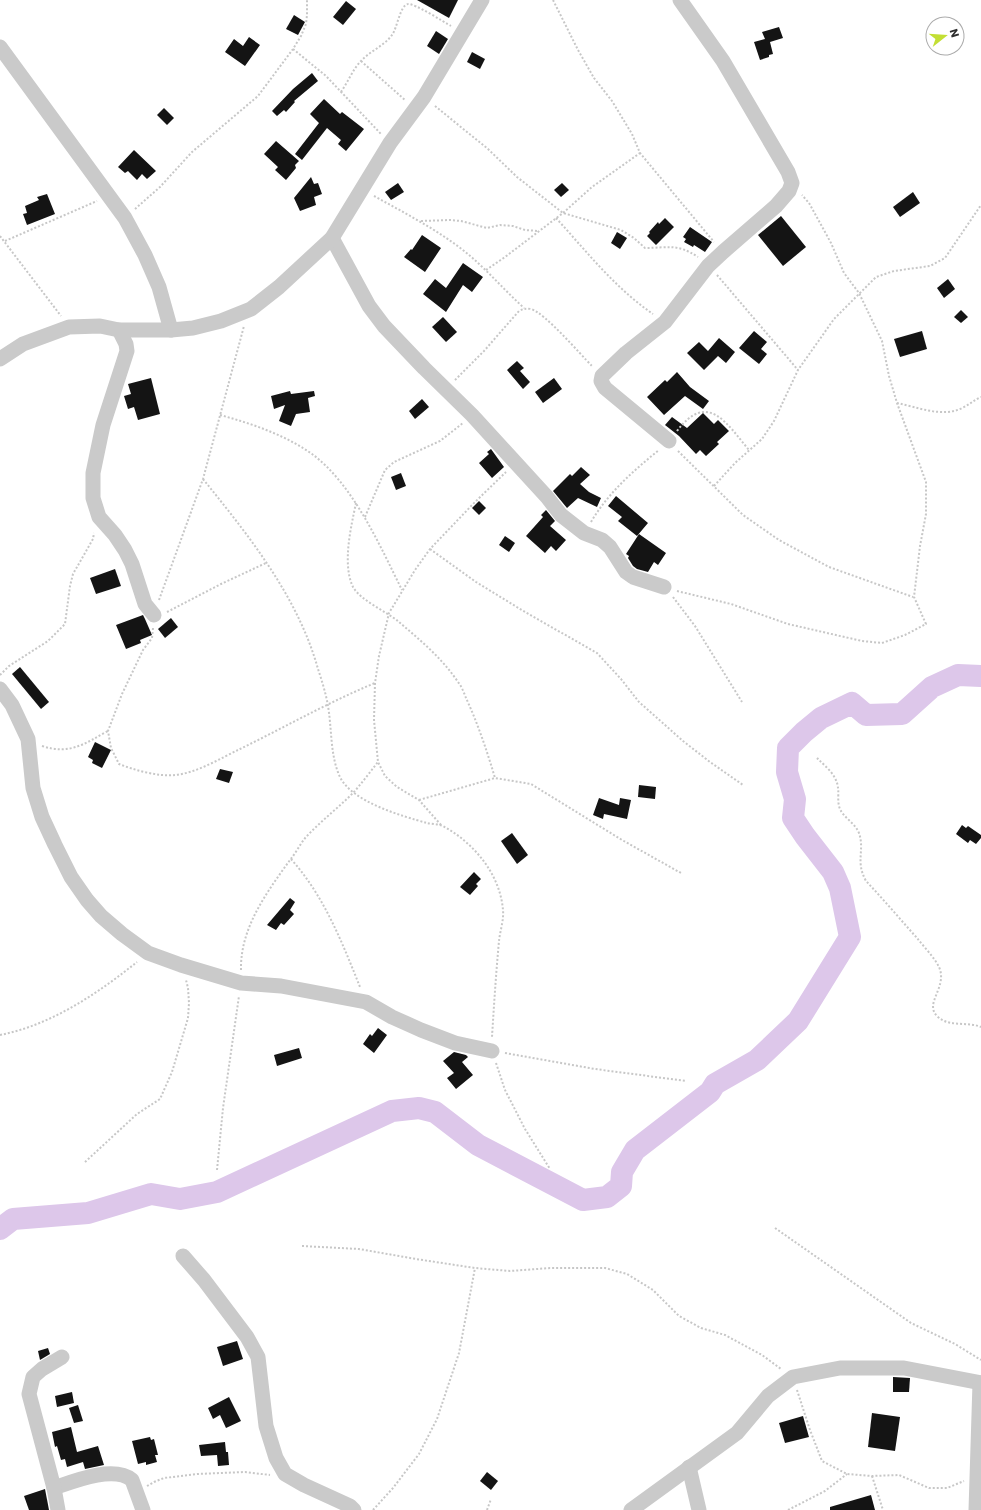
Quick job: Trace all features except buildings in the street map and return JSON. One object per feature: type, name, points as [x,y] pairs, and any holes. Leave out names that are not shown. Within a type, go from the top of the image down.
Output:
[{"type":"street","points":[[0,359],[23,344],[69,327],[100,326],[119,330],[170,330],[193,328],[221,321],[251,309],[279,287],[332,238],[390,144],[420,103],[482,0]]},
{"type":"street","points":[[669,441],[605,388],[601,381],[602,376],[626,353],[665,322],[708,266],[722,252],[776,206],[789,191],[792,184],[788,172],[723,61],[680,0]]},
{"type":"street","points":[[0,47],[125,218],[145,255],[159,287],[170,330]]},
{"type":"street","points":[[332,238],[369,306],[384,326],[472,415],[562,515],[584,533],[602,540],[610,546],[626,572],[633,577],[664,587]]},
{"type":"street","points":[[119,330],[126,344],[127,351],[103,425],[93,473],[93,498],[99,517],[115,534],[125,550],[132,564],[145,604],[154,615]]},
{"type":"street","points":[[0,690],[12,705],[28,739],[33,788],[42,817],[71,877],[101,916],[122,934],[148,953],[181,965],[241,983],[281,986],[366,1002],[392,1018],[421,1030],[455,1043],[492,1051]]},
{"type":"street","points":[[183,1256],[204,1280],[247,1337],[258,1358],[266,1426],[276,1458],[285,1474],[304,1485],[350,1506],[354,1510]]},
{"type":"street","points":[[58,1510],[54,1488],[29,1394],[33,1377],[42,1369],[62,1357]]},
{"type":"street","points":[[631,1510],[737,1433],[768,1396],[793,1377],[840,1368],[904,1368],[980,1383],[976,1510]]},
{"type":"street","points":[[689,1467],[699,1510]]},
{"type":"street","points":[[54,1488],[81,1479],[109,1474],[121,1474],[132,1480],[143,1510]]},
{"type":"path","points":[[125,218],[160,187],[192,152],[258,96],[293,49],[306,24],[306,0]]},
{"type":"path","points":[[553,0],[578,50],[594,78],[612,101],[632,134],[640,153],[722,252]]},
{"type":"path","points":[[341,92],[360,61],[374,49],[386,42],[394,32],[402,7],[406,4],[417,7],[463,32]]},
{"type":"path","points":[[293,49],[326,76],[390,144]]},
{"type":"path","points":[[360,61],[488,149],[517,177],[563,213],[620,230],[634,238],[645,248],[671,246],[682,248],[696,256],[708,266],[798,370]]},
{"type":"path","points":[[486,270],[563,213],[592,187],[640,153]]},
{"type":"path","points":[[664,587],[731,604],[788,624],[862,641],[882,643],[905,636],[926,624],[914,597],[920,546],[926,514],[926,482],[897,403],[889,376],[882,341],[859,294],[844,273],[831,243],[809,203],[792,184]]},
{"type":"path","points":[[362,189],[420,221],[459,247],[486,270],[524,308]]},
{"type":"path","points":[[5,241],[108,196]]},
{"type":"path","points":[[714,486],[735,463],[762,439],[774,422],[798,370],[834,319],[876,277],[894,271],[930,266],[945,258],[981,205]]},
{"type":"path","points":[[556,218],[613,282],[629,296],[665,322]]},
{"type":"path","points":[[420,221],[450,220],[468,222],[487,228],[500,225],[513,226],[525,230],[540,230]]},
{"type":"path","points":[[0,236],[69,327]]},
{"type":"path","points":[[445,389],[484,351],[519,311],[524,308],[530,308],[535,311],[555,327],[602,376]]},
{"type":"path","points":[[251,309],[242,332],[203,479],[154,615],[152,638],[143,650],[122,694],[108,731],[111,748],[119,764],[149,772],[175,775],[204,767],[375,683]]},
{"type":"path","points":[[897,403],[932,411],[949,412],[962,409],[981,397]]},
{"type":"path","points":[[584,533],[599,508],[618,486],[638,466],[669,441],[690,417],[703,412],[710,412],[718,416],[750,451]]},
{"type":"path","points":[[220,415],[260,426],[284,438],[312,455],[333,474],[365,517],[402,590]]},
{"type":"path","points":[[365,517],[385,470],[394,462],[440,441],[472,415]]},
{"type":"path","points":[[669,441],[743,515],[779,540],[830,567],[914,597]]},
{"type":"path","points":[[515,463],[430,549],[402,590],[389,613],[379,656],[375,683],[374,720],[378,762],[385,776],[397,787],[419,800],[442,825],[468,844],[487,865],[499,887],[504,911],[500,935],[493,1007],[492,1051],[505,1090],[525,1129],[550,1169]]},
{"type":"path","points":[[203,479],[242,527],[266,562],[290,601],[306,631],[328,705],[335,763],[340,778],[352,793],[374,804],[428,823],[442,825]]},
{"type":"path","points":[[356,503],[350,537],[348,560],[349,574],[353,586],[359,595],[389,613],[431,650],[459,682],[472,710],[489,756],[495,778]]},
{"type":"path","points":[[0,675],[9,666],[48,641],[65,624],[73,574],[93,539],[99,517]]},
{"type":"path","points":[[430,549],[494,593],[597,653],[644,707],[683,741],[710,762],[744,785]]},
{"type":"path","points":[[154,615],[163,614],[173,610],[266,562]]},
{"type":"path","points":[[664,587],[680,605],[695,626],[742,702]]},
{"type":"path","points":[[28,739],[52,749],[70,750],[108,731]]},
{"type":"path","points":[[817,758],[836,778],[839,807],[858,832],[861,844],[859,862],[861,872],[866,881],[908,928],[939,966],[942,975],[941,985],[934,1000],[933,1008],[937,1016],[949,1023],[976,1025],[981,1027]]},
{"type":"path","points":[[217,1170],[223,1108],[241,983],[241,961],[249,926],[262,902],[305,838],[352,793],[378,762]]},
{"type":"path","points":[[419,800],[495,778],[532,784],[622,840],[681,873]]},
{"type":"path","points":[[291,859],[305,874],[324,907],[342,944],[366,1002]]},
{"type":"path","points":[[0,1035],[17,1032],[51,1018],[109,984],[148,953]]},
{"type":"path","points":[[85,1162],[131,1119],[160,1098],[165,1089],[172,1072],[188,1018],[188,988],[181,965]]},
{"type":"path","points":[[492,1051],[595,1069],[686,1080]]},
{"type":"path","points":[[774,1228],[911,1323],[955,1344],[981,1360]]},
{"type":"path","points":[[302,1246],[359,1249],[475,1268],[510,1271],[550,1268],[605,1268],[627,1274],[653,1290],[679,1316],[701,1328],[725,1335],[762,1355],[793,1377],[810,1430],[822,1461],[847,1474],[872,1476],[899,1475],[930,1488],[948,1488],[964,1481],[977,1460]]},
{"type":"path","points":[[373,1510],[394,1488],[419,1454],[437,1419],[460,1353],[475,1268]]},
{"type":"path","points":[[137,1494],[154,1482],[164,1478],[236,1472],[268,1475],[285,1474]]},
{"type":"path","points":[[788,1510],[825,1491],[847,1474]]},
{"type":"path","points":[[872,1476],[882,1510]]},
{"type":"path","points":[[487,1510],[491,1499]]},
{"type":"waterway","points":[[0,1229],[13,1219],[88,1213],[151,1194],[180,1199],[217,1192],[392,1111],[419,1108],[435,1112],[478,1145],[583,1200],[607,1197],[621,1186],[622,1172],[635,1150],[710,1092],[715,1084],[757,1060],[798,1021],[850,937],[840,888],[833,872],[793,818],[795,799],[787,772],[788,748],[821,718],[852,703],[866,715],[902,714],[932,687],[958,675],[981,676]]}]
